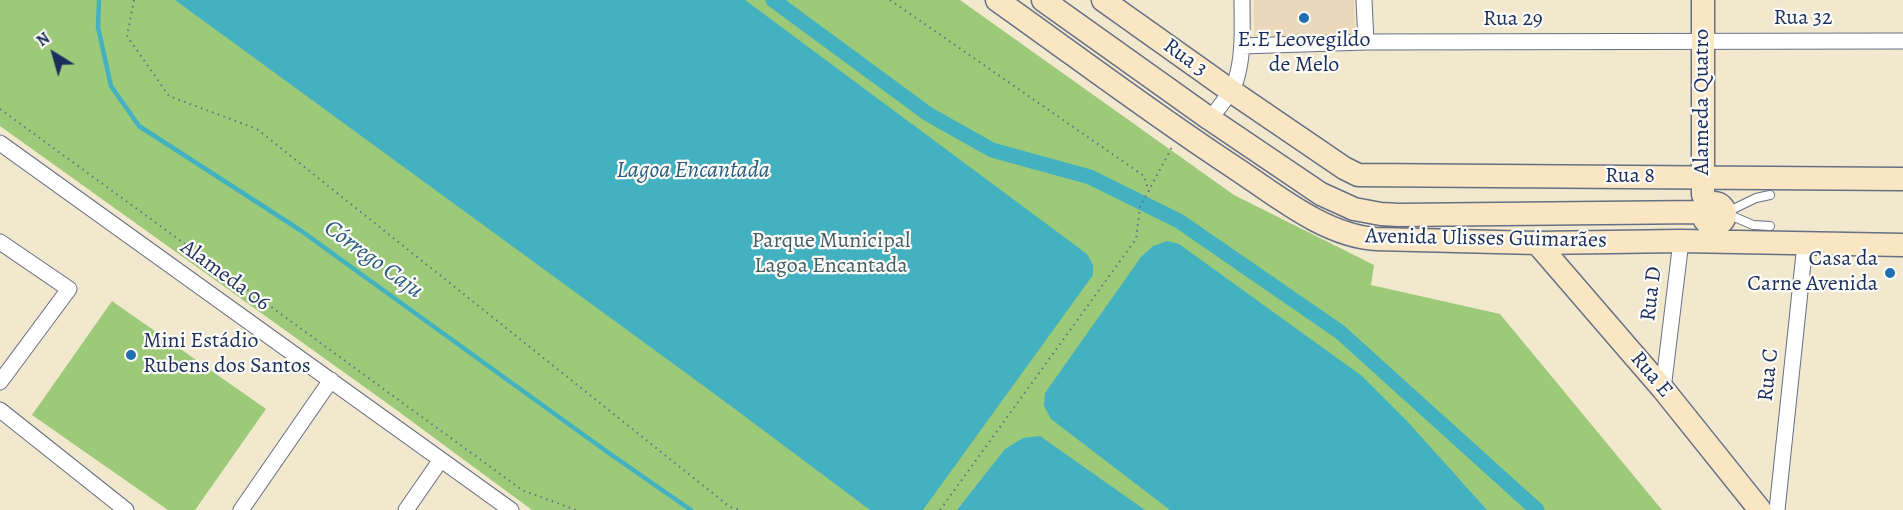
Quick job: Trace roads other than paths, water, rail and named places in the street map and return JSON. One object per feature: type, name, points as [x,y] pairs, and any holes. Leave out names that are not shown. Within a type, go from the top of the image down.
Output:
[{"type":"main road","name":"Avenida Ulisses Guimarães","points":[[998,0],[1187,136],[1318,221],[1351,235],[1376,239],[1537,243],[1681,241],[1712,219]]},
{"type":"main road","name":"Avenida Ulisses Guimarães","points":[[1043,0],[1210,119],[1321,194],[1340,204],[1367,212],[1399,215],[1712,219],[1805,244],[1903,245]]},
{"type":"main road","name":"Rua 3","points":[[1103,0],[1231,91],[1344,168],[1358,175]]},
{"type":"main road","name":"Alameda Quatro","points":[[1703,0],[1703,195],[1712,219]]},
{"type":"main road","points":[[1187,136],[1210,119]]},
{"type":"main road","name":"Rua 8","points":[[1358,175],[1903,178]]},
{"type":"main road","name":"Rua E","points":[[1537,243],[1663,389],[1760,510]]},
{"type":"street","points":[[1210,119],[1231,91],[1236,80],[1242,46],[1242,0]]},
{"type":"street","points":[[1364,0],[1366,42]]},
{"type":"street","name":"Rua 32","points":[[1703,42],[1903,41]]},
{"type":"street","name":"Rua 29","points":[[1242,46],[1366,42],[1703,42]]},
{"type":"street","name":"Alameda 06","points":[[0,143],[511,510]]},
{"type":"street","name":"Rua D","points":[[1663,389],[1681,241]]},
{"type":"street","points":[[0,242],[69,289],[1,380]]},
{"type":"street","name":"Rua C","points":[[1778,510],[1805,244]]},
{"type":"street","points":[[241,510],[331,380]]},
{"type":"street","points":[[0,410],[126,510]]},
{"type":"street","points":[[406,510],[440,461]]},
{"type":"lane","points":[[1712,219],[1756,198],[1770,195]]},
{"type":"lane","points":[[1712,219],[1770,226]]},
{"type":"water","name":"Lagoa Encantada","points":[[175,0],[745,0],[1087,254],[1093,265],[1093,275],[923,510],[870,510]]},
{"type":"water","points":[[1167,241],[1179,244],[1362,376],[1407,421],[1487,510],[1170,510],[1051,419],[1044,406],[1045,393],[1141,257],[1153,246]]},
{"type":"water","points":[[1040,436],[1145,510],[957,510],[1005,449],[1023,438]]},
{"type":"waterway","name":"Córrego Caju","points":[[99,0],[98,27],[111,86],[139,126],[300,230],[691,510]]},
{"type":"waterway","points":[[773,0],[928,114],[992,150],[1090,177],[1179,221],[1340,332],[1537,510]]},
{"type":"place","name":"E.E Leovegildo de Melo","points":[[1304,18]]},
{"type":"place","name":"Casa da Carne Avenida","points":[[1890,273]]},
{"type":"place","name":"Mini Estádio Rubens dos Santos","points":[[131,355]]},
{"type":"park label","name":"Parque Municipal Lagoa Encantada","points":[[831,254]]}]
